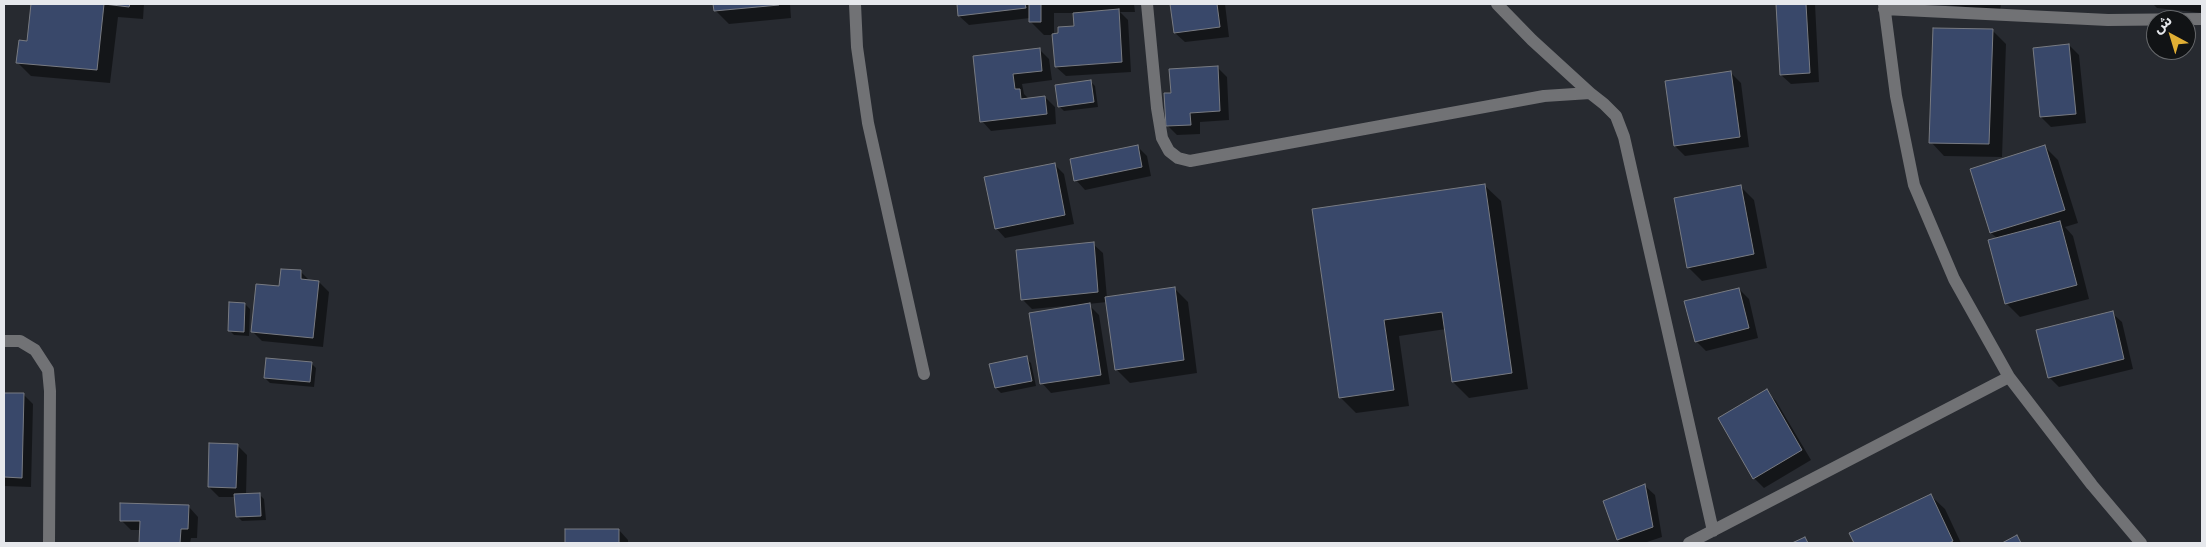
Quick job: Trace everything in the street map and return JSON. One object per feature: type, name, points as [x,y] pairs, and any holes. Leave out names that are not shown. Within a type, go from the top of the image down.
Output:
[{"type":"street","points":[[856,4],[857,47],[868,123],[924,374]]},
{"type":"street","points":[[1147,4],[1162,138],[1169,151],[1178,158],[1190,161],[1544,96],[1590,93]]},
{"type":"street","points":[[1497,4],[1532,40],[1616,116],[1624,137],[1713,531]]},
{"type":"street","points":[[2141,543],[2092,485],[2009,377],[1954,279],[1914,186],[1896,96],[1884,7],[2108,20],[2202,19]]},
{"type":"street","points":[[4,341],[20,341],[35,350],[48,370],[50,391],[49,543]]},
{"type":"street","points":[[1688,543],[2009,377]]},
{"type":"building","points":[[31,4],[104,4],[97,70],[16,63],[19,40],[27,41]]},
{"type":"building","points":[[104,4],[130,4],[129,7]]},
{"type":"building","points":[[713,4],[778,4],[779,5],[714,11]]},
{"type":"building","points":[[957,4],[1025,4],[1026,8],[958,16]]},
{"type":"building","points":[[1029,4],[1041,4],[1041,22],[1029,22]]},
{"type":"building","points":[[1170,4],[1217,4],[1220,27],[1174,33]]},
{"type":"building","points":[[1776,4],[1806,4],[1810,73],[1780,75]]},
{"type":"building","points":[[1119,9],[1122,62],[1055,67],[1052,34],[1058,33],[1058,27],[1074,26],[1073,13]]},
{"type":"building","points":[[1933,28],[1993,29],[1989,144],[1929,143]]},
{"type":"building","points":[[2069,44],[2076,114],[2040,117],[2033,48]]},
{"type":"building","points":[[1040,48],[1042,71],[1013,74],[1015,89],[1020,89],[1021,99],[1045,96],[1047,114],[980,122],[973,56]]},
{"type":"building","points":[[1218,66],[1220,111],[1190,113],[1191,125],[1166,126],[1164,93],[1171,93],[1169,69]]},
{"type":"building","points":[[1731,71],[1740,137],[1674,146],[1665,81]]},
{"type":"building","points":[[1091,80],[1094,102],[1058,107],[1055,85]]},
{"type":"building","points":[[1138,145],[1142,167],[1074,181],[1070,159]]},
{"type":"building","points":[[2045,145],[2065,210],[1990,233],[1970,169]]},
{"type":"building","points":[[1055,163],[1065,215],[995,229],[984,177]]},
{"type":"building","points":[[1485,184],[1512,373],[1452,382],[1442,312],[1384,320],[1394,390],[1339,398],[1312,209]]},
{"type":"building","points":[[1741,185],[1754,254],[1687,268],[1674,198]]},
{"type":"building","points":[[2060,221],[2077,285],[2005,304],[1988,240]]},
{"type":"building","points":[[1094,242],[1098,292],[1021,300],[1016,250]]},
{"type":"building","points":[[281,269],[301,270],[301,279],[319,281],[313,338],[251,332],[256,284],[279,286]]},
{"type":"building","points":[[1175,287],[1184,360],[1115,370],[1105,297]]},
{"type":"building","points":[[1739,288],[1749,328],[1695,342],[1684,301]]},
{"type":"building","points":[[229,302],[245,303],[244,332],[228,331]]},
{"type":"building","points":[[1090,303],[1101,375],[1040,384],[1029,313]]},
{"type":"building","points":[[2113,311],[2124,359],[2048,378],[2036,330]]},
{"type":"building","points":[[1027,356],[1032,381],[995,388],[989,364]]},
{"type":"building","points":[[266,358],[312,362],[310,382],[264,378]]},
{"type":"building","points":[[1767,389],[1802,450],[1753,479],[1718,418]]},
{"type":"building","points":[[4,393],[24,393],[22,478],[4,477]]},
{"type":"building","points":[[209,443],[238,444],[236,488],[208,487]]},
{"type":"building","points":[[1645,484],[1653,527],[1617,540],[1603,501]]},
{"type":"building","points":[[260,493],[261,516],[236,517],[234,494]]},
{"type":"building","points":[[1931,494],[1953,541],[1949,543],[1854,543],[1849,533]]},
{"type":"building","points":[[120,503],[189,505],[188,529],[181,529],[180,543],[139,543],[140,521],[120,521]]},
{"type":"building","points":[[565,529],[619,529],[619,543],[565,543]]},
{"type":"building","points":[[2017,535],[2021,543],[2002,543]]},
{"type":"building","points":[[1805,537],[1808,543],[1792,543]]}]
